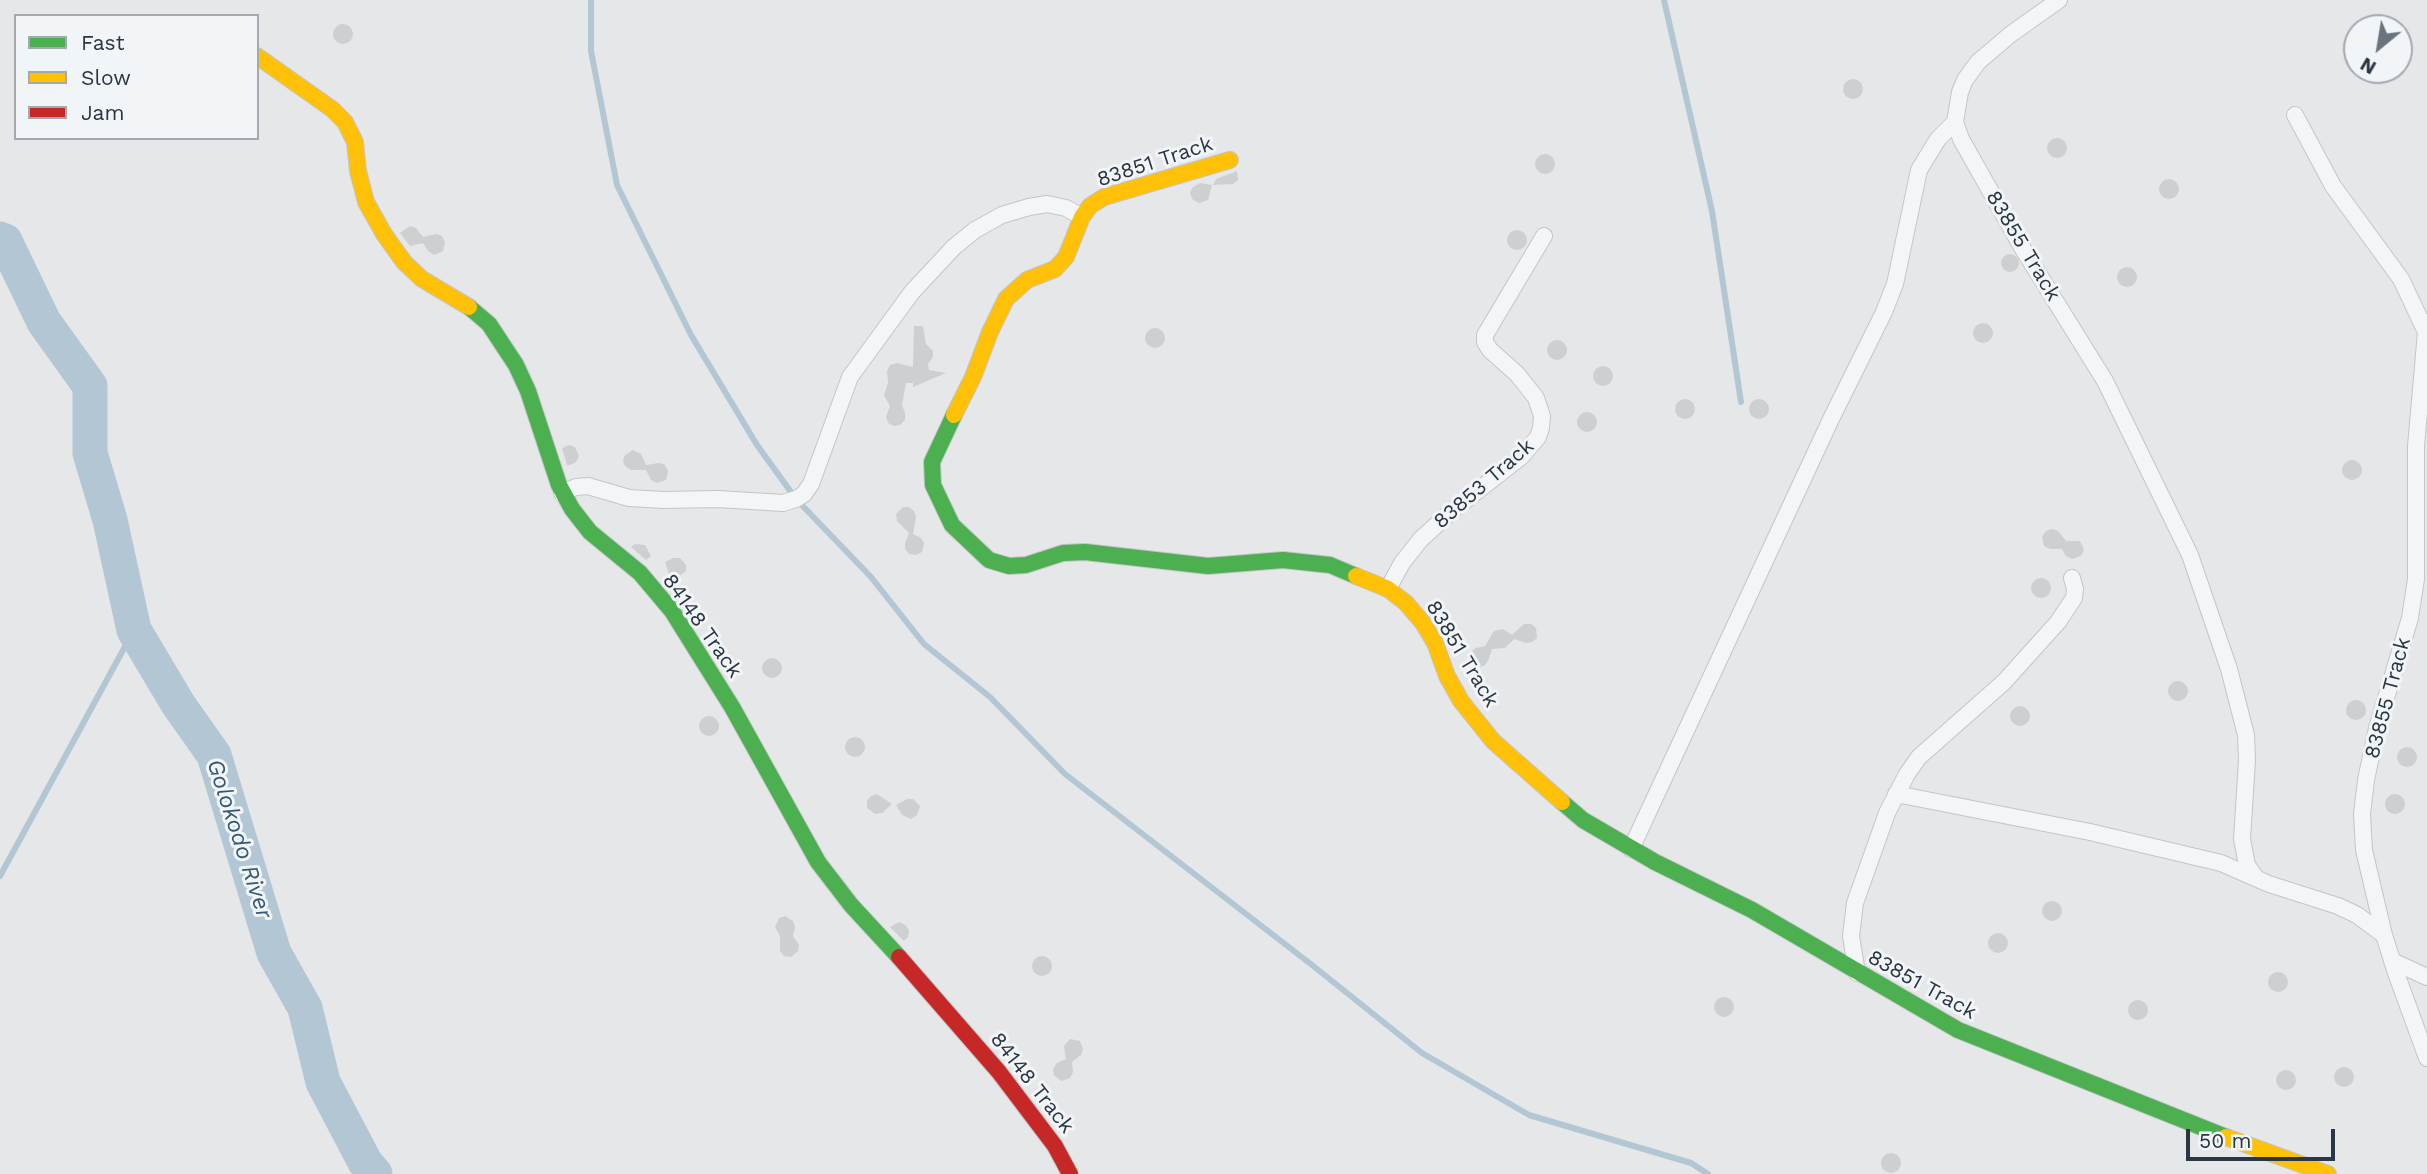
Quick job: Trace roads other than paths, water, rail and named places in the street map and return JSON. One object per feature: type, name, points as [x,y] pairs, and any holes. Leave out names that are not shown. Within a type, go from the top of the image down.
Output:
[{"type":"street","points":[[1631,849],[1825,431],[1884,312],[1895,284],[1919,170],[1938,139],[1955,122],[1960,92],[1978,62],[2011,34],[2059,0]]},
{"type":"street","name":"84148 Track","points":[[259,58],[332,109],[345,122],[355,142],[358,172],[366,202],[384,234],[404,262],[422,279],[475,311],[516,365],[528,391],[562,493],[590,533],[639,573],[671,611],[732,707],[818,862],[851,905],[924,984],[999,1072],[1055,1146],[1070,1174]]},
{"type":"street","name":"83855 Track","points":[[2295,115],[2333,186],[2401,279],[2427,332],[2416,446],[2416,579],[2410,618],[2377,728],[2362,814],[2364,850],[2384,934],[2427,1058]]},
{"type":"street","name":"83855 Track","points":[[1955,122],[1961,139],[2023,249],[2105,381],[2199,576],[2229,669],[2246,735],[2242,839],[2247,864],[2256,878]]},
{"type":"street","name":"83851 Track","points":[[1230,160],[1104,197],[1090,206],[1082,217],[1066,257],[1055,269],[1021,285],[1006,299],[973,377],[932,462],[933,485],[940,503],[962,537],[989,560],[1009,566],[1026,565],[1063,553],[1086,552],[1208,566],[1283,560],[1330,565],[1388,589],[1406,603],[1423,623],[1461,701],[1493,741],[1583,820],[1631,849],[1752,910],[1958,1030],[2265,1153],[2328,1174]]},
{"type":"street","points":[[562,493],[576,487],[588,486],[629,498],[783,503],[796,499],[804,494],[811,484],[850,377],[878,335],[912,292],[954,247],[975,230],[1002,215],[1030,206],[1046,204],[1066,208],[1082,217]]},
{"type":"street","name":"83853 Track","points":[[1388,589],[1402,563],[1421,539],[1453,510],[1521,457],[1538,437],[1542,416],[1535,398],[1517,374],[1490,350],[1485,342],[1485,335],[1544,236]]},
{"type":"street","points":[[1857,973],[1852,936],[1855,903],[1896,793],[1919,757],[2004,682],[2058,622],[2074,598],[2076,589],[2073,578]]},
{"type":"street","points":[[1896,793],[2142,843],[2221,863],[2286,890],[2339,906],[2384,934]]},
{"type":"street","points":[[2392,961],[2427,977]]},
{"type":"waterway","points":[[591,0],[591,51],[617,185],[691,335],[757,445],[796,499],[871,577],[924,644],[990,697],[1065,774],[1422,1053],[1529,1115],[1691,1163],[1708,1174]]},
{"type":"waterway","points":[[1664,0],[1712,211],[1741,402]]},
{"type":"waterway","name":"Golokodo River","points":[[0,239],[5,241],[44,322],[90,386],[90,453],[110,520],[134,630],[178,704],[214,755],[274,953],[305,1008],[323,1082],[365,1162],[375,1174]]},
{"type":"waterway","points":[[0,876],[134,630]]}]
